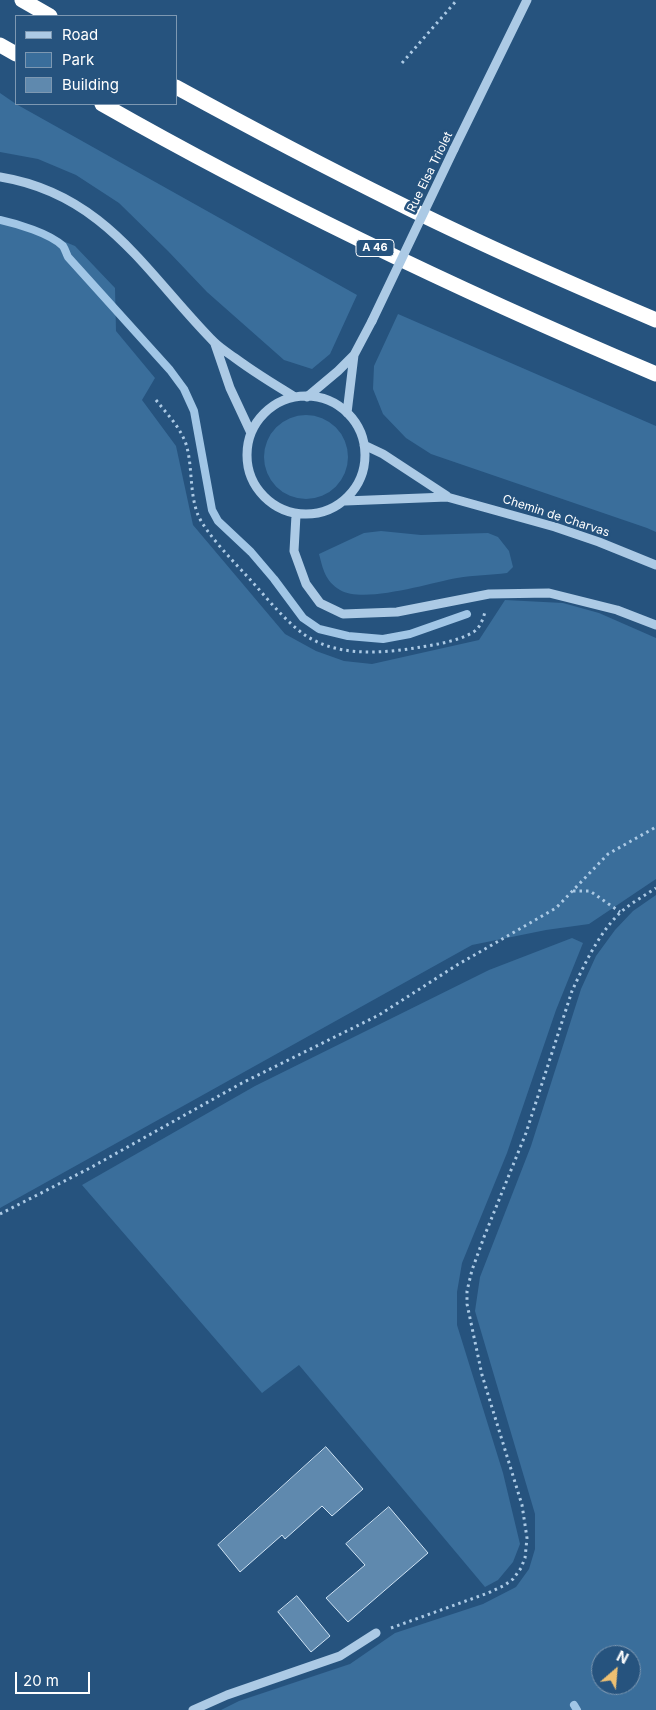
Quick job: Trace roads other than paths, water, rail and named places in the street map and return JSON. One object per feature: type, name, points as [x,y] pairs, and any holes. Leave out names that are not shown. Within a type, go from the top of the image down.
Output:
[{"type":"highway","points":[[22,0],[48,15]]},
{"type":"highway","points":[[0,45],[15,53]]},
{"type":"highway","points":[[178,88],[264,135],[399,203],[522,261],[656,320]]},
{"type":"highway","name":"A 46","points":[[104,105],[237,178],[372,247],[568,337],[656,374]]},
{"type":"street","name":"Rue Elsa Triolet","points":[[307,397],[354,355],[527,0]]},
{"type":"street","points":[[0,176],[31,184],[58,194],[102,222],[124,241],[215,344],[252,371],[295,397]]},
{"type":"street","points":[[215,344],[230,388],[251,433]]},
{"type":"street","name":"Rue Elsa Triolet","points":[[347,413],[354,355]]},
{"type":"street","points":[[295,397],[307,397],[332,402],[347,413],[358,428],[364,445],[365,463],[360,480],[345,501],[322,513],[296,514],[276,507],[260,494],[250,475],[246,454],[251,433],[262,415],[275,404],[295,397]]},
{"type":"street","name":"Chemin de Charvas","points":[[364,445],[383,454],[447,497]]},
{"type":"street","name":"Chemin de Charvas","points":[[345,501],[447,497],[555,527],[656,565]]},
{"type":"street","points":[[296,514],[294,551],[306,584],[320,603],[343,614],[397,612],[489,594],[549,594],[616,610],[656,625]]},
{"type":"street","points":[[194,1710],[236,1692],[340,1656],[376,1633]]},
{"type":"waterway","points":[[0,220],[42,233],[63,246],[68,257],[170,370],[184,389],[194,411],[212,510],[218,521],[251,552],[274,579],[303,618],[319,629],[348,636],[383,639],[410,634],[467,614]]},
{"type":"waterway","points":[[574,1705],[577,1710]]}]
